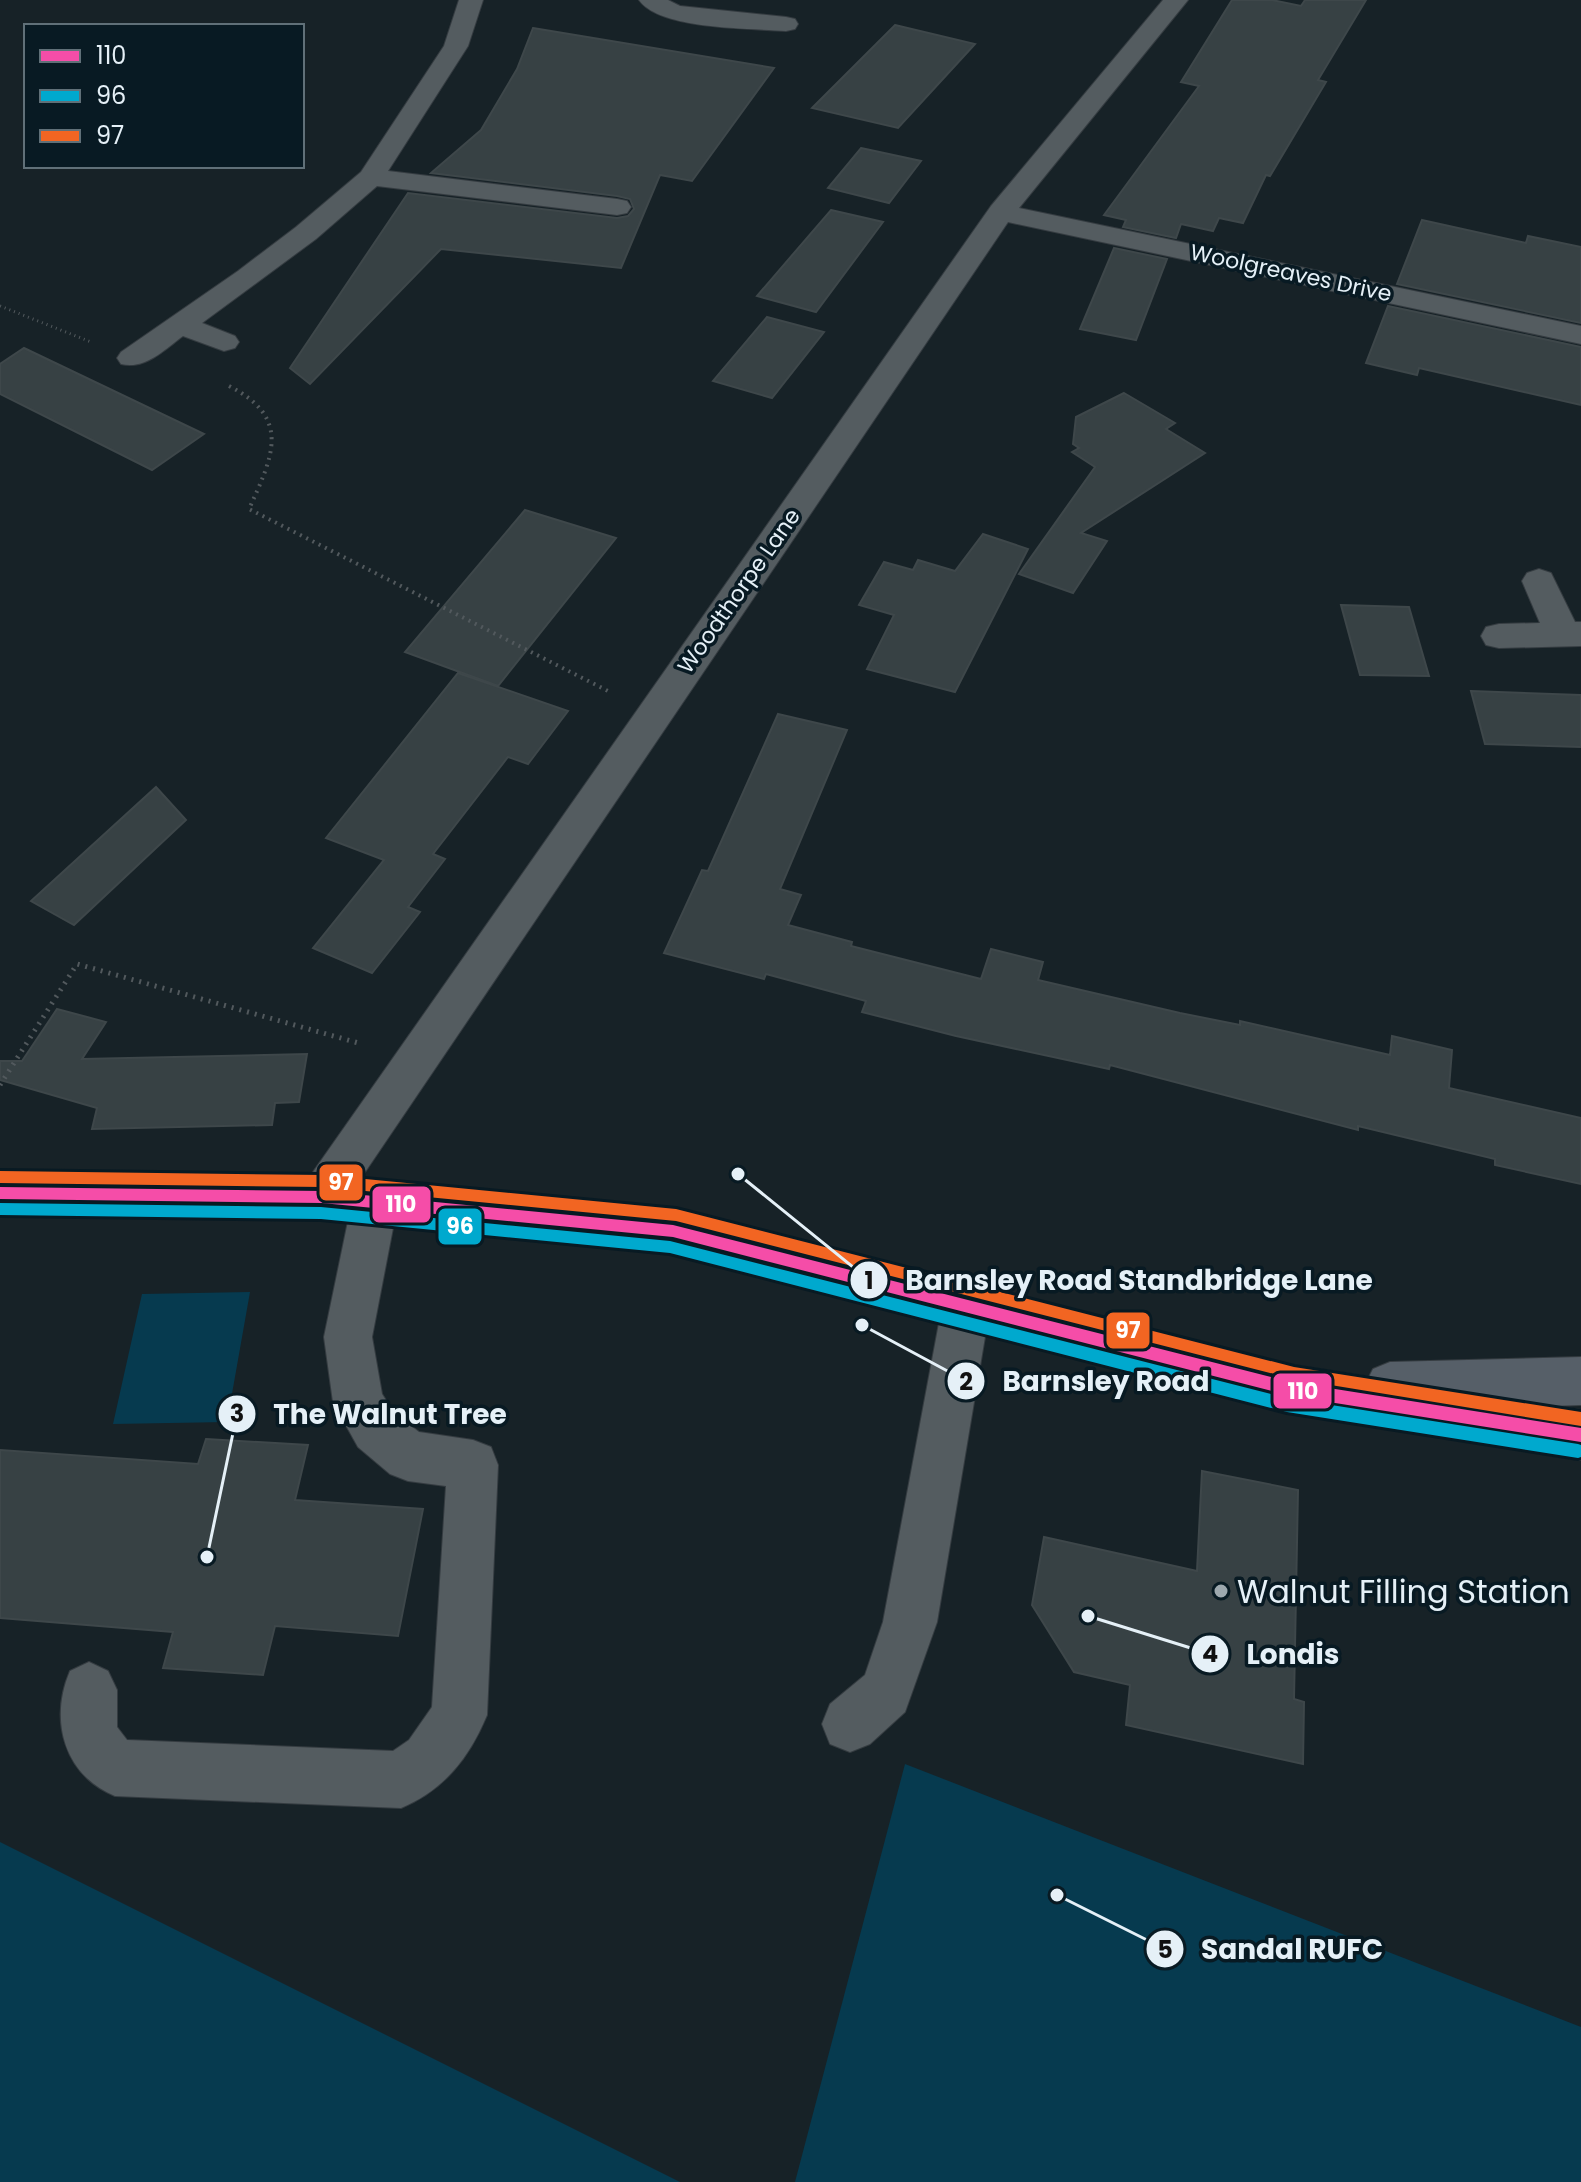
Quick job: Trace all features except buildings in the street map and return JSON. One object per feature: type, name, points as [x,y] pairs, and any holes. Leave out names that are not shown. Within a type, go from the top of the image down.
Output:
[{"type":"main road","points":[[0,1193],[322,1197],[673,1231],[1291,1389],[1581,1435]]},
{"type":"main road","points":[[1291,1389],[1581,1381]]},
{"type":"street","points":[[132,358],[295,242],[371,177],[456,46],[471,0]]},
{"type":"street","points":[[651,0],[674,13],[786,24]]},
{"type":"street","name":"Woodthorpe Lane","points":[[322,1197],[1001,212],[1176,0]]},
{"type":"street","points":[[371,177],[617,207]]},
{"type":"street","name":"Woolgreaves Drive","points":[[1001,212],[1581,335]]},
{"type":"street","points":[[180,325],[224,342]]},
{"type":"street","points":[[1539,581],[1572,634]]},
{"type":"street","points":[[1499,636],[1572,634]]},
{"type":"street","points":[[89,1690],[85,1721],[90,1736],[95,1750],[115,1768],[401,1780],[429,1760],[459,1715],[473,1465],[408,1456],[376,1430],[358,1402],[348,1337],[375,1202]]},
{"type":"street","points":[[850,1724],[886,1693],[910,1622],[966,1307]]},
{"type":"path","points":[[0,306],[132,358]]},
{"type":"path","points":[[221,384],[233,387],[260,405],[272,426],[273,451],[249,509],[654,714]]},
{"type":"path","points":[[0,1085],[77,964],[417,1059]]},
{"type":"shaded area","points":[[250,1292],[227,1422],[113,1424],[142,1294]]},
{"type":"shaded area","points":[[905,1764],[1581,2027],[1581,2182],[795,2182]]},
{"type":"shaded area","points":[[0,1842],[680,2182],[0,2182]]},
{"type":"transit line","name":"97","points":[[0,1177],[324,1181],[676,1215],[1294,1373],[1581,1419]]},
{"type":"transit line","name":"110","points":[[0,1193],[322,1197],[673,1231],[1291,1389],[1581,1435]]},
{"type":"transit line","name":"96","points":[[0,1209],[321,1213],[670,1247],[1287,1405],[1578,1451]]},
{"type":"place","name":"Barnsley Road Standbridge Lane","points":[[738,1174]]},
{"type":"place","name":"Barnsley Road","points":[[862,1325]]},
{"type":"place","name":"The Walnut Tree","points":[[207,1557]]},
{"type":"place","name":"Walnut Filling Station","points":[[1221,1591]]},
{"type":"place","name":"Londis","points":[[1088,1616]]},
{"type":"place","name":"Sandal RUFC","points":[[1057,1895]]}]
